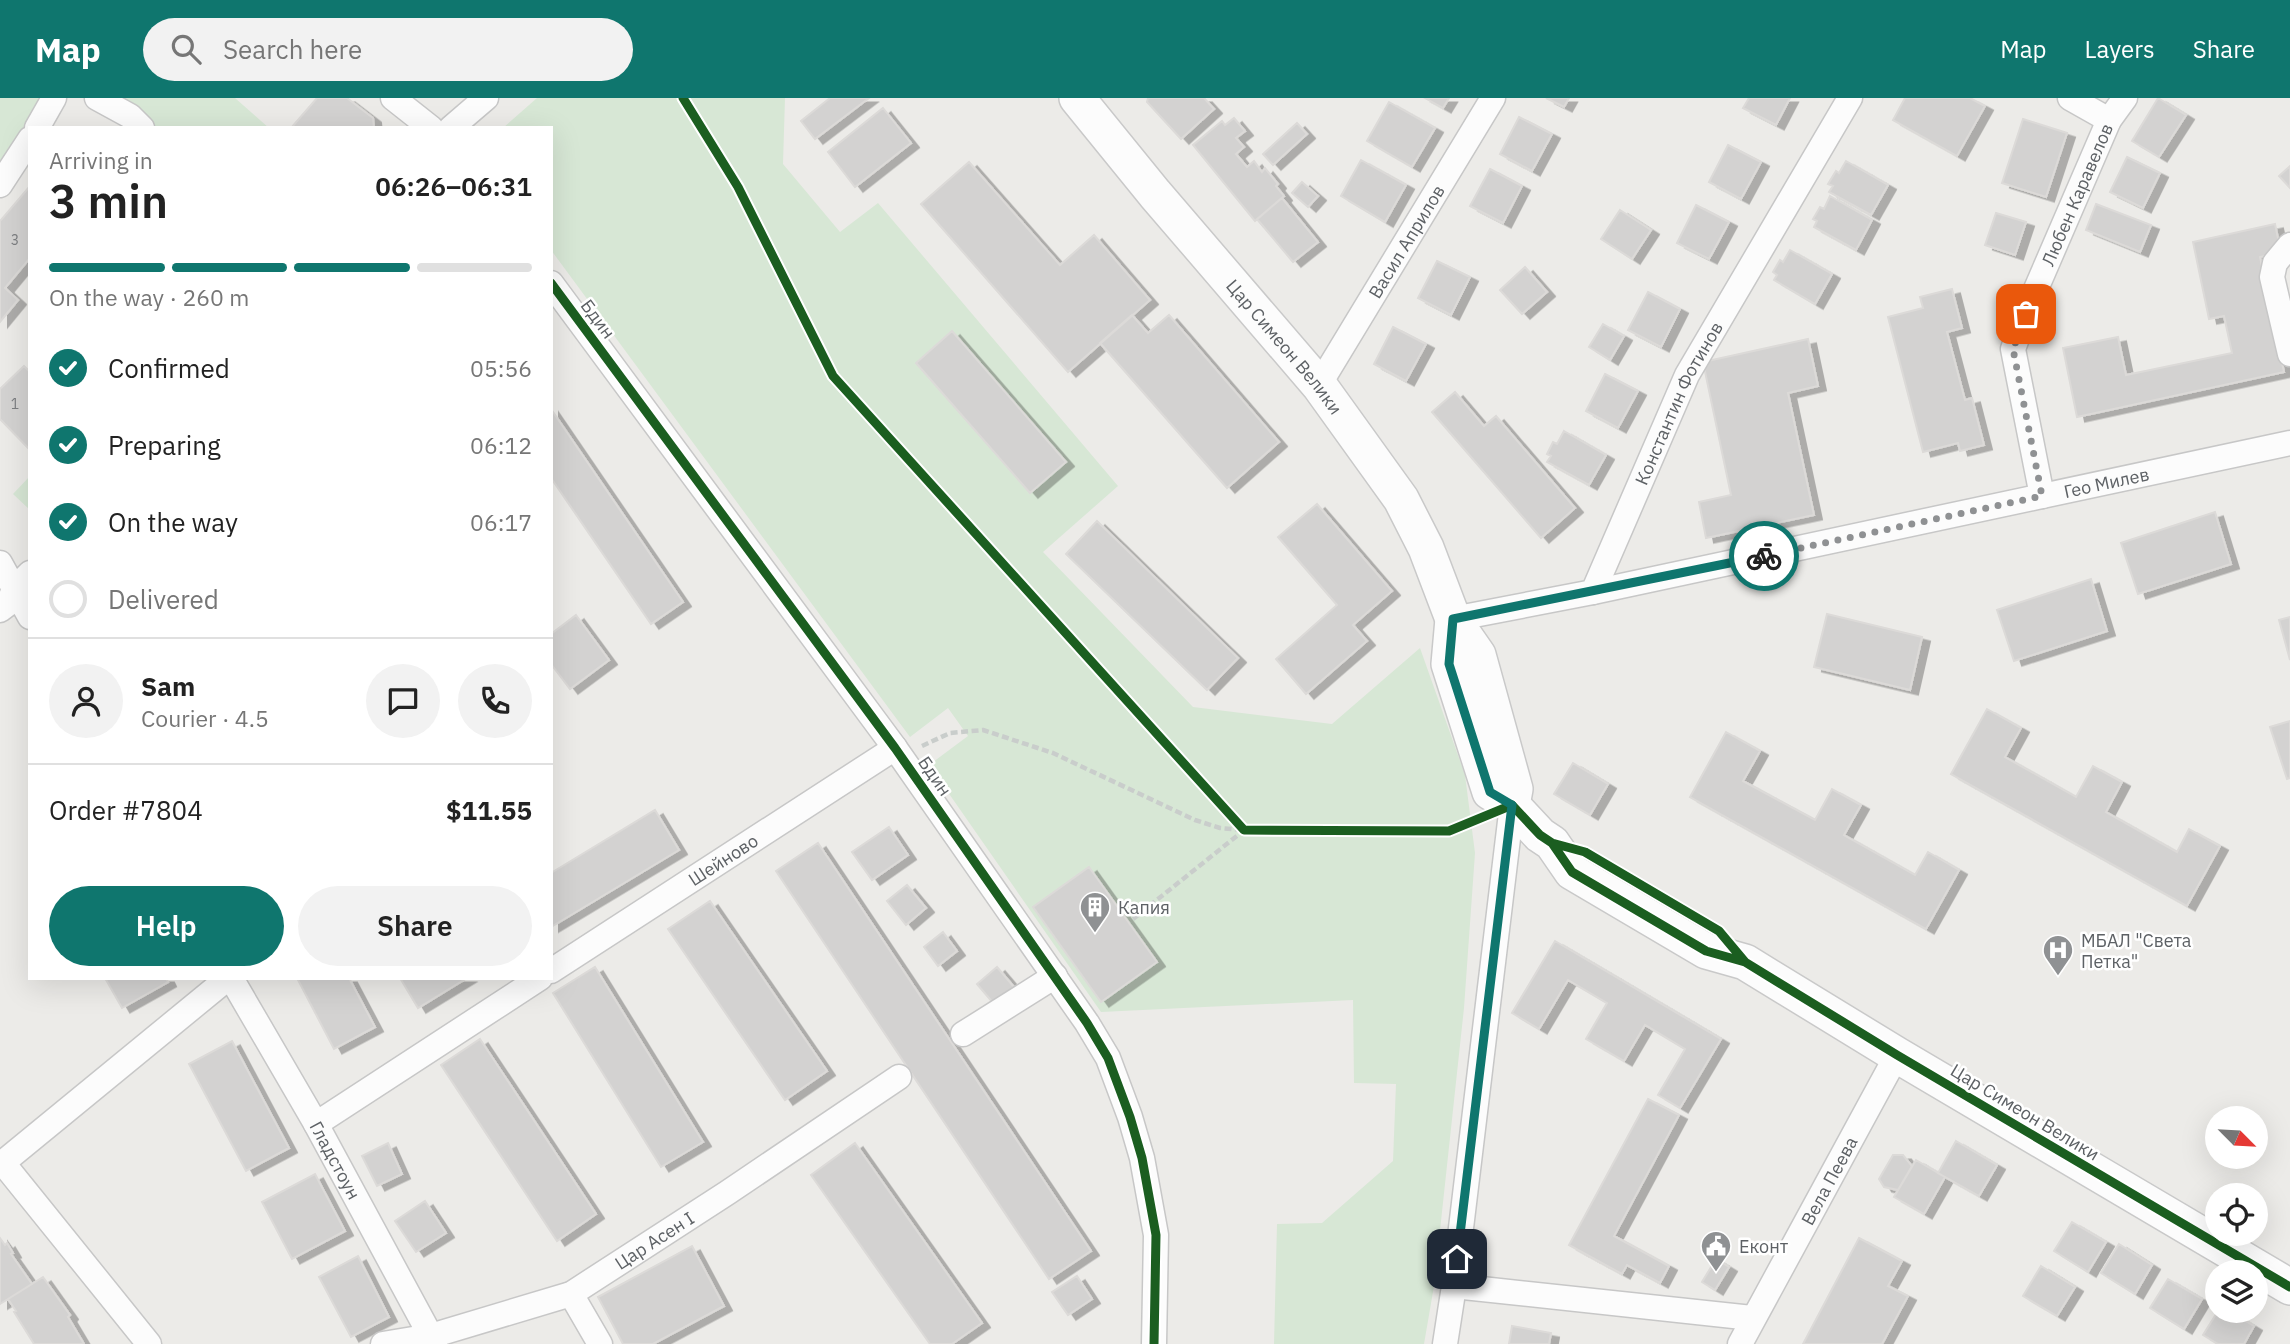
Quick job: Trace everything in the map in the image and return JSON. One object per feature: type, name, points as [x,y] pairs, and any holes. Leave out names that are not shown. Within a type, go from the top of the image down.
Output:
[{"type":"main road","name":"Цар Симеон Велики","points":[[1077,98],[1155,194],[1319,385],[1401,499],[1426,548],[1453,619],[1478,655],[1515,789],[1512,805],[1540,835],[1552,843],[1585,852],[1719,931],[1745,962],[2290,1287]]},
{"type":"street","points":[[38,126],[54,98]]},
{"type":"street","points":[[97,98],[130,116],[140,126]]},
{"type":"street","points":[[393,98],[429,126]]},
{"type":"street","points":[[453,126],[486,98]]},
{"type":"street","name":"Васил Априлов","points":[[1319,385],[1493,98]]},
{"type":"street","name":"Константин Фотинов","points":[[1593,592],[1687,375],[1850,98]]},
{"type":"street","points":[[2070,98],[2109,120]]},
{"type":"street","name":"Любен Каравелов","points":[[2042,496],[2013,349],[2109,120],[2125,98]]},
{"type":"street","points":[[0,185],[28,142]]},
{"type":"street","points":[[2290,246],[2275,263],[2272,277],[2290,355]]},
{"type":"street","name":"Бдин","points":[[553,287],[895,748],[1055,976],[1108,1059],[1130,1116],[1142,1158],[1156,1235],[1154,1344]]},
{"type":"street","name":"Гео Милев","points":[[1593,592],[2290,443]]},
{"type":"street","points":[[0,563],[22,581],[28,608]]},
{"type":"street","points":[[0,610],[8,604],[22,581]]},
{"type":"street","points":[[1453,619],[1593,592]]},
{"type":"street","name":"Шейново","points":[[553,970],[895,748]]},
{"type":"street","points":[[1445,1344],[1512,805]]},
{"type":"street","points":[[963,1034],[1055,976]]},
{"type":"street","points":[[149,1344],[2,1164],[227,980]]},
{"type":"street","name":"Гладстоун","points":[[230,980],[316,1124],[433,1340]]},
{"type":"street","points":[[316,1124],[537,980]]},
{"type":"street","name":"Вела Пеева","points":[[1740,1344],[1897,1055]]},
{"type":"street","name":"Цар Асен I","points":[[383,1344],[433,1340],[571,1294],[899,1077]]},
{"type":"street","points":[[1454,1286],[1752,1318]]},
{"type":"street","points":[[571,1294],[600,1344]]},
{"type":"path","points":[[683,98],[737,187],[833,376],[1244,830]]},
{"type":"path","points":[[895,748],[919,747],[950,733],[983,730],[1053,753],[1195,820],[1220,828],[1449,831],[1512,805]]},
{"type":"path","points":[[1133,919],[1244,830]]},
{"type":"green space","points":[[0,98],[46,98],[28,126],[0,171]]},
{"type":"green space","points":[[112,98],[235,98],[267,126],[148,126]]},
{"type":"green space","points":[[537,98],[785,98],[783,164],[840,232],[878,203],[1118,486],[1043,552],[1193,707],[1332,724],[1420,648],[1465,775],[1475,853],[1464,1008],[1434,1286],[1424,1344],[1274,1344],[1277,1224],[1322,1223],[1393,1161],[1396,1084],[1354,1083],[1353,1000],[1101,1012],[929,765],[968,736],[948,708],[910,737],[553,253],[553,126],[505,126]]},
{"type":"green space","points":[[28,478],[28,508],[13,494]]},
{"type":"building","points":[[317,98],[347,98],[373,118],[374,126],[293,126]]},
{"type":"building","points":[[830,98],[869,98],[815,139],[801,121]]},
{"type":"building","points":[[1148,98],[1204,98],[1214,109],[1181,139],[1147,102]]},
{"type":"building","points":[[1425,98],[1449,98],[1443,108]]},
{"type":"building","points":[[1546,98],[1569,98],[1564,107]]},
{"type":"building","points":[[1749,98],[1790,98],[1776,125],[1743,108]]},
{"type":"building","points":[[1905,98],[1970,98],[1985,106],[1957,156],[1893,120]]},
{"type":"building","points":[[2158,98],[2186,115],[2159,157],[2132,141]]},
{"type":"building","points":[[1389,102],[1435,128],[1412,167],[1367,141]]},
{"type":"building","points":[[883,108],[911,143],[855,187],[828,152]]},
{"type":"building","points":[[1519,117],[1552,134],[1532,171],[1500,154]]},
{"type":"building","points":[[1234,118],[1245,131],[1236,138],[1244,147],[1236,154],[1247,167],[1254,161],[1262,172],[1265,168],[1284,196],[1255,221],[1193,145],[1222,121],[1225,125]]},
{"type":"building","points":[[2023,119],[2067,133],[2046,197],[2002,183]]},
{"type":"building","points":[[1297,123],[1307,134],[1273,165],[1263,154]]},
{"type":"building","points":[[1728,145],[1761,162],[1741,199],[1709,182]]},
{"type":"building","points":[[2127,157],[2160,173],[2143,208],[2110,192]]},
{"type":"building","points":[[1361,160],[1406,185],[1385,222],[1341,196]]},
{"type":"building","points":[[1846,161],[1888,185],[1871,215],[1829,192],[1833,186],[1828,184]]},
{"type":"building","points":[[969,162],[1060,265],[1094,235],[1150,300],[1068,372],[921,204]]},
{"type":"building","points":[[2290,166],[2290,188],[2279,176]]},
{"type":"building","points":[[1490,169],[1522,186],[1503,223],[1470,206]]},
{"type":"building","points":[[1302,182],[1318,196],[1308,207],[1292,193]]},
{"type":"building","points":[[28,188],[28,260],[5,288],[18,300],[0,322],[0,221]]},
{"type":"building","points":[[1830,196],[1872,220],[1856,250],[1814,227],[1817,221],[1813,219],[1820,207],[1824,209]]},
{"type":"building","points":[[1282,198],[1318,242],[1293,262],[1257,219]]},
{"type":"building","points":[[2096,204],[2151,225],[2140,252],[2086,230]]},
{"type":"building","points":[[1696,205],[1729,222],[1709,259],[1677,243]]},
{"type":"building","points":[[1620,210],[1651,230],[1632,259],[1601,239]]},
{"type":"building","points":[[1996,213],[2026,222],[2015,255],[1985,245]]},
{"type":"building","points":[[2275,224],[2281,253],[2260,257],[2284,372],[2077,417],[2063,348],[2118,337],[2126,375],[2232,353],[2224,316],[2209,319],[2193,242]]},
{"type":"building","points":[[1790,250],[1832,274],[1815,304],[1774,280],[1777,275],[1773,272]]},
{"type":"building","points":[[1437,261],[1470,277],[1451,315],[1418,298]]},
{"type":"building","points":[[1525,267],[1547,292],[1522,314],[1500,290]]},
{"type":"building","points":[[1952,289],[1962,328],[1947,332],[1965,400],[1972,398],[1984,445],[1960,451],[1958,443],[1923,452],[1888,317],[1923,308],[1920,297]]},
{"type":"building","points":[[1648,292],[1680,309],[1661,347],[1628,330]]},
{"type":"building","points":[[1132,315],[1148,333],[1169,315],[1279,442],[1227,488],[1100,343]]},
{"type":"building","points":[[1603,324],[1624,336],[1610,360],[1589,347]]},
{"type":"building","points":[[1393,327],[1426,344],[1406,381],[1374,364]]},
{"type":"building","points":[[952,331],[1066,462],[1030,493],[916,363]]},
{"type":"building","points":[[1808,339],[1818,386],[1788,393],[1814,515],[1706,538],[1699,502],[1731,495],[1703,362]]},
{"type":"building","points":[[24,366],[28,370],[28,448],[0,419],[0,389]]},
{"type":"building","points":[[1605,374],[1638,391],[1618,428],[1586,411]]},
{"type":"building","points":[[1455,392],[1484,426],[1496,416],[1575,508],[1541,538],[1432,412]]},
{"type":"building","points":[[553,412],[683,602],[651,624],[553,481]]},
{"type":"building","points":[[1564,431],[1606,455],[1589,485],[1547,462],[1551,456],[1547,454],[1553,442],[1557,444]]},
{"type":"building","points":[[1317,504],[1392,591],[1353,625],[1367,641],[1306,694],[1276,659],[1337,605],[1278,537]]},
{"type":"building","points":[[2215,512],[2231,564],[2138,594],[2121,543]]},
{"type":"building","points":[[1097,521],[1238,658],[1207,690],[1066,554]]},
{"type":"building","points":[[2091,579],[2107,631],[2014,661],[1997,610]]},
{"type":"building","points":[[1827,614],[1922,637],[1910,690],[1814,667]]},
{"type":"building","points":[[576,615],[609,660],[570,689],[553,667],[553,632]]},
{"type":"building","points":[[2290,617],[2290,660],[2279,620]]},
{"type":"building","points":[[1987,709],[2021,728],[2005,757],[2076,797],[2093,766],[2122,782],[2106,812],[2177,852],[2189,829],[2220,846],[2187,906],[1951,774]]},
{"type":"building","points":[[2290,721],[2290,778],[2287,779],[2270,727]]},
{"type":"building","points":[[1726,732],[1760,751],[1743,781],[1815,820],[1832,789],[1861,805],[1844,835],[1915,875],[1928,852],[1959,870],[1926,929],[1690,797]]},
{"type":"building","points":[[1573,763],[1608,784],[1590,815],[1554,794]]},
{"type":"building","points":[[655,810],[679,850],[553,926],[553,872]]},
{"type":"building","points":[[889,827],[908,855],[872,880],[852,852]]},
{"type":"building","points":[[818,843],[1091,1251],[1049,1279],[776,871]]},
{"type":"building","name":"Капия","points":[[1089,867],[1157,962],[1101,1002],[1033,907]]},
{"type":"building","points":[[907,885],[926,908],[906,925],[887,901]]},
{"type":"building","points":[[710,901],[827,1071],[785,1100],[668,929]]},
{"type":"building","points":[[943,932],[957,951],[938,966],[924,947]]},
{"type":"building","points":[[1555,941],[1721,1039],[1680,1108],[1658,1095],[1685,1049],[1645,1025],[1624,1061],[1586,1039],[1607,1003],[1568,980],[1539,1029],[1512,1013]]},
{"type":"building","points":[[595,967],[703,1142],[661,1167],[553,993]]},
{"type":"building","points":[[997,967],[1014,987],[994,1004],[977,984]]},
{"type":"building","points":[[106,980],[167,980],[168,982],[122,1008]]},
{"type":"building","points":[[298,980],[350,980],[375,1027],[334,1049]]},
{"type":"building","points":[[401,980],[464,980],[418,1008]]},
{"type":"building","points":[[480,1039],[596,1214],[557,1241],[441,1065]]},
{"type":"building","points":[[232,1041],[289,1148],[246,1171],[189,1064]]},
{"type":"building","points":[[1648,1099],[1679,1115],[1614,1236],[1669,1266],[1660,1283],[1627,1265],[1622,1274],[1569,1245]]},
{"type":"building","points":[[1956,1141],[1997,1165],[1979,1196],[1938,1173]]},
{"type":"building","points":[[388,1143],[402,1174],[377,1186],[362,1156]]},
{"type":"building","points":[[855,1143],[982,1323],[952,1344],[930,1344],[811,1175]]},
{"type":"building","points":[[1893,1155],[1903,1155],[1912,1166],[1898,1190],[1884,1187],[1879,1179]]},
{"type":"building","points":[[1916,1160],[1945,1177],[1924,1214],[1894,1197]]},
{"type":"building","points":[[315,1174],[345,1231],[292,1259],[262,1202]]},
{"type":"building","points":[[425,1201],[446,1233],[416,1252],[395,1221]]},
{"type":"building","points":[[2072,1222],[2106,1242],[2088,1272],[2054,1251]]},
{"type":"building","points":[[0,1238],[5,1245],[7,1243],[13,1253],[11,1254],[32,1284],[0,1304]]},
{"type":"building","points":[[1859,1238],[1902,1261],[1888,1286],[1908,1296],[1882,1344],[1803,1344]]},
{"type":"building","points":[[2119,1244],[2152,1265],[2135,1294],[2101,1273]]},
{"type":"building","points":[[692,1246],[724,1306],[653,1344],[623,1344],[598,1297]]},
{"type":"building","points":[[358,1256],[389,1317],[351,1337],[319,1277]]},
{"type":"building","points":[[1716,1259],[1729,1267],[1715,1290],[1702,1282]]},
{"type":"building","points":[[2041,1266],[2075,1287],[2057,1316],[2023,1296]]},
{"type":"building","points":[[1077,1276],[1092,1299],[1068,1315],[1052,1292]]},
{"type":"building","points":[[43,1277],[70,1315],[68,1317],[84,1344],[34,1344],[14,1312],[16,1311],[8,1299]]},
{"type":"building","points":[[2168,1279],[2202,1299],[2184,1329],[2150,1308]]},
{"type":"building","points":[[2210,1323],[2249,1323],[2254,1326],[2244,1344],[2218,1344],[2203,1335]]},
{"type":"building","points":[[1512,1326],[1551,1333],[1549,1344],[1509,1344]]},
{"type":"cycle path","points":[[683,98],[738,187],[833,376],[1244,830],[1449,831],[1512,805],[1540,835],[1552,843],[1572,872],[1706,951],[1745,962],[2290,1287]]},
{"type":"cycle path","points":[[553,286],[895,748],[1087,1023],[1108,1058],[1142,1158],[1156,1235],[1154,1344]]},
{"type":"cycle path","points":[[1552,843],[1585,852],[1719,931],[1745,962]]},
{"type":"way so far","points":[[1764,556],[2042,496],[2013,349],[2026,314]]},
{"type":"place","name":"Капия","points":[[1095,934]]},
{"type":"place","name":"МБАЛ \"Света Петка\"","points":[[2058,977]]},
{"type":"place","name":"Еконт","points":[[1716,1273]]},
{"type":"route","points":[[1457,1259],[1512,805],[1490,792],[1449,664],[1453,619],[1764,556]]}]
